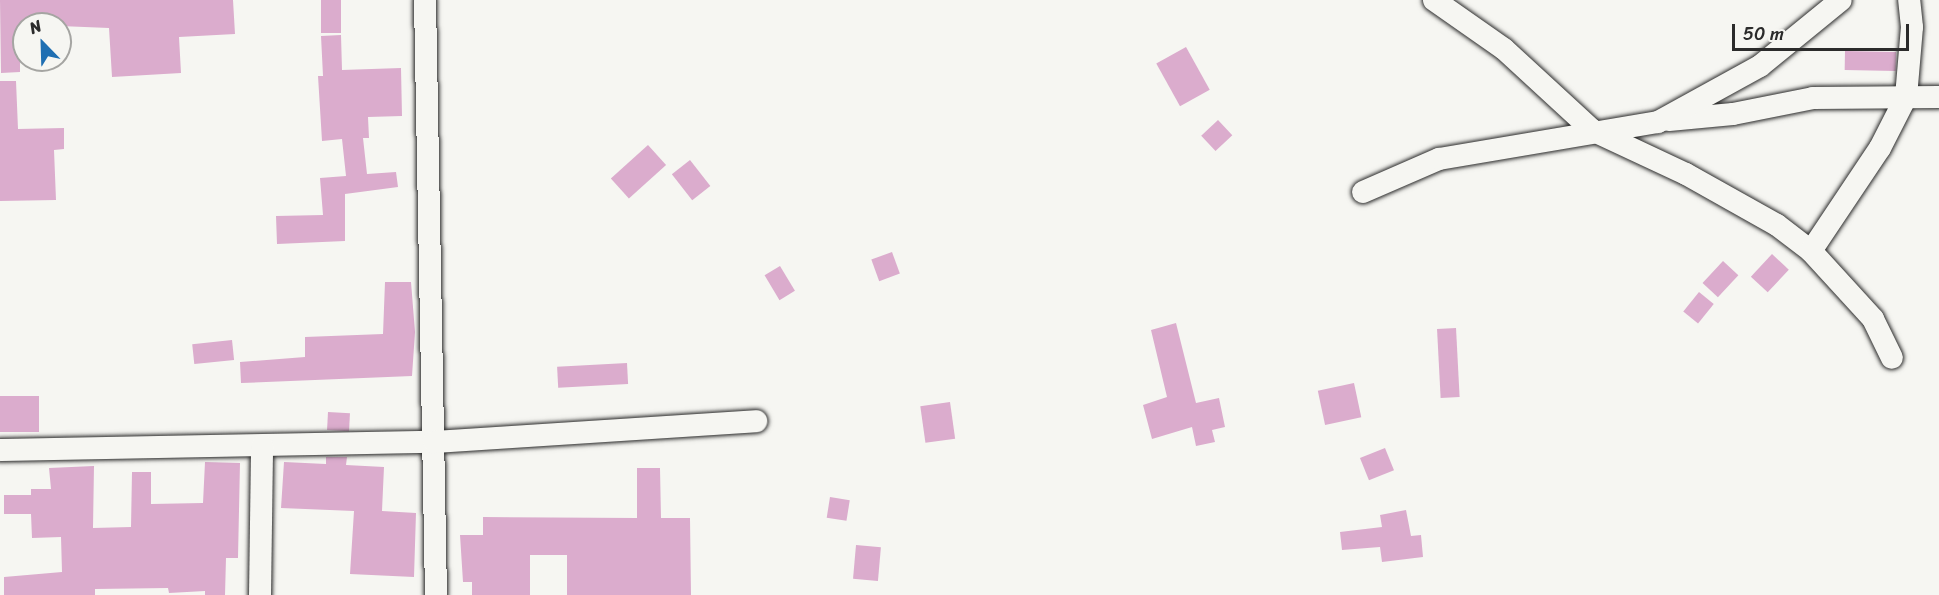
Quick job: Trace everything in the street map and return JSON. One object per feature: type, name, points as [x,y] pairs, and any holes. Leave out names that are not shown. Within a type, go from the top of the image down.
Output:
[{"type":"street","points":[[425,0],[436,595]]},
{"type":"street","points":[[1434,0],[1504,49],[1592,130],[1686,174],[1777,225],[1811,250],[1873,319],[1892,357]]},
{"type":"street","points":[[1658,122],[1760,66],[1841,0]]},
{"type":"street","points":[[1811,250],[1880,148],[1906,97],[1912,27],[1909,0]]},
{"type":"street","points":[[1363,192],[1439,159],[1592,130],[1733,114],[1813,98],[1939,97]]},
{"type":"street","points":[[0,450],[434,442],[756,421]]},
{"type":"street","points":[[260,595],[262,446]]},
{"type":"building","points":[[0,0],[233,0],[235,34],[179,37],[181,73],[112,77],[109,28],[72,26],[72,12],[12,12],[12,72],[20,72],[1,73]]},
{"type":"building","points":[[321,0],[341,0],[341,33],[321,33]]},
{"type":"building","points":[[341,35],[342,70],[401,68],[402,116],[368,117],[369,138],[363,138],[367,174],[396,172],[398,187],[345,194],[345,241],[277,244],[276,216],[323,215],[320,178],[346,176],[342,139],[322,141],[318,76],[323,76],[321,36]]},
{"type":"building","points":[[1186,47],[1210,90],[1180,106],[1156,63]]},
{"type":"building","points":[[1845,51],[1896,52],[1896,71],[1845,70]]},
{"type":"building","points":[[0,81],[16,81],[18,129],[64,128],[64,149],[54,150],[56,200],[0,201]]},
{"type":"building","points":[[1218,120],[1232,135],[1216,151],[1201,136]]},
{"type":"building","points":[[648,145],[666,165],[629,199],[611,178]]},
{"type":"building","points":[[690,160],[710,186],[692,200],[672,174]]},
{"type":"building","points":[[892,252],[900,274],[879,281],[871,260]]},
{"type":"building","points":[[1772,254],[1789,270],[1768,292],[1751,277]]},
{"type":"building","points":[[1723,261],[1738,275],[1718,297],[1703,283]]},
{"type":"building","points":[[780,266],[795,291],[780,300],[765,275]]},
{"type":"building","points":[[385,282],[411,282],[415,332],[412,376],[241,383],[240,362],[305,357],[305,337],[383,334]]},
{"type":"building","points":[[1699,292],[1714,304],[1698,323],[1683,311]]},
{"type":"building","points":[[1176,323],[1196,403],[1219,398],[1225,427],[1212,430],[1215,442],[1196,446],[1192,427],[1152,439],[1143,405],[1167,397],[1151,330]]},
{"type":"building","points":[[1456,328],[1460,397],[1441,398],[1437,329]]},
{"type":"building","points":[[232,340],[234,360],[194,364],[192,344]]},
{"type":"building","points":[[627,363],[628,384],[558,388],[557,367]]},
{"type":"building","points":[[1354,383],[1361,417],[1325,425],[1318,391]]},
{"type":"building","points":[[0,396],[39,396],[39,432],[0,432]]},
{"type":"building","points":[[950,402],[955,439],[925,443],[920,406]]},
{"type":"building","points":[[328,412],[350,413],[349,431],[327,430]]},
{"type":"building","points":[[1385,448],[1394,470],[1369,480],[1360,458]]},
{"type":"building","points":[[326,457],[347,457],[346,465],[384,467],[382,511],[416,513],[414,577],[350,574],[354,511],[281,508],[284,462],[326,464]]},
{"type":"building","points":[[205,462],[240,463],[238,558],[226,558],[225,595],[205,595],[205,591],[169,593],[168,588],[95,589],[95,595],[4,595],[4,577],[62,572],[61,537],[32,538],[31,514],[4,514],[4,495],[31,495],[31,489],[51,489],[49,468],[94,466],[93,528],[131,527],[132,472],[151,472],[151,504],[203,503]]},
{"type":"building","points":[[637,468],[660,468],[661,518],[690,518],[691,595],[567,595],[567,555],[530,555],[530,595],[472,595],[472,582],[463,582],[460,535],[483,535],[483,517],[637,518]]},
{"type":"building","points":[[830,497],[850,500],[846,521],[827,518]]},
{"type":"building","points":[[1406,510],[1411,536],[1421,535],[1423,557],[1382,562],[1380,547],[1342,550],[1340,532],[1382,527],[1380,515]]},
{"type":"building","points":[[856,545],[881,547],[878,581],[853,579]]}]
